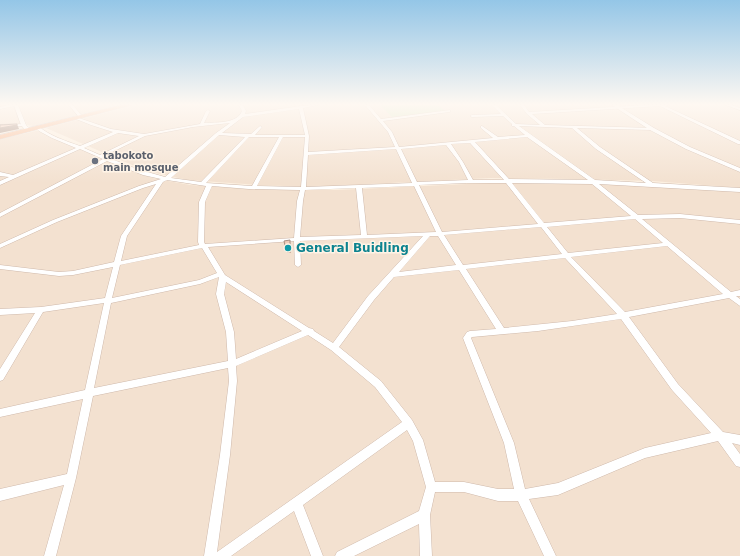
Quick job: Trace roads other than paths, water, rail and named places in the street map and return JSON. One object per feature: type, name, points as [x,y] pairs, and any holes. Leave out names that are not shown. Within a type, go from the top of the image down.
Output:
[{"type":"highway","points":[[0,136],[16,131]]},
{"type":"street","points":[[43,131],[79,148],[163,180],[206,184],[303,189],[359,188],[507,180],[592,181],[740,190]]},
{"type":"street","points":[[0,183],[118,131],[144,135]]},
{"type":"street","points":[[101,156],[144,135],[165,131]]},
{"type":"street","points":[[50,556],[71,478],[108,300],[124,236],[163,180],[222,131]]},
{"type":"street","points":[[256,131],[206,184],[202,202],[202,246],[222,275],[310,331],[334,348],[378,384],[409,423],[418,440],[430,487],[424,515],[426,556]]},
{"type":"street","points":[[298,265],[297,239],[306,154],[306,131]]},
{"type":"street","points":[[389,131],[440,234],[502,332]]},
{"type":"street","points":[[487,131],[497,139]]},
{"type":"street","points":[[522,131],[592,181],[740,303]]},
{"type":"street","points":[[578,131],[598,148],[652,184]]},
{"type":"street","points":[[656,131],[702,155],[740,170]]},
{"type":"street","points":[[715,131],[740,143]]},
{"type":"street","points":[[218,134],[250,136],[307,136]]},
{"type":"street","points":[[254,187],[282,136]]},
{"type":"street","points":[[306,154],[448,144],[528,136]]},
{"type":"street","points":[[472,142],[507,180],[566,256],[623,315],[676,387],[720,436],[740,462]]},
{"type":"street","points":[[448,144],[462,162],[471,182]]},
{"type":"street","points":[[0,215],[108,159]]},
{"type":"street","points":[[0,174],[14,177]]},
{"type":"street","points":[[0,246],[55,221],[141,187],[163,180]]},
{"type":"street","points":[[359,188],[364,236]]},
{"type":"street","points":[[0,267],[58,274],[73,273],[202,246],[297,239],[440,234],[636,217],[680,216],[740,222]]},
{"type":"street","points":[[334,348],[370,298],[429,234]]},
{"type":"street","points":[[392,274],[462,268],[667,244]]},
{"type":"street","points":[[0,312],[42,310],[108,300],[113,301],[200,282],[222,275]]},
{"type":"street","points":[[210,556],[225,455],[233,381],[230,332],[220,294],[222,275]]},
{"type":"street","points":[[550,556],[521,495],[509,443],[488,387],[467,338],[470,334],[545,328],[740,293]]},
{"type":"street","points":[[0,377],[42,310]]},
{"type":"street","points":[[0,413],[232,364],[310,331]]},
{"type":"street","points":[[221,556],[297,504],[409,423]]},
{"type":"street","points":[[430,487],[464,487],[498,495],[521,495],[558,489],[645,453],[720,436],[740,440]]},
{"type":"street","points":[[0,495],[71,478]]},
{"type":"street","points":[[297,504],[317,556]]},
{"type":"street","points":[[341,556],[424,515]]},
{"type":"place","name":"tabokoto main mosque","points":[[95,161]]},
{"type":"place","name":"General Buidling","points":[[288,248]]}]
